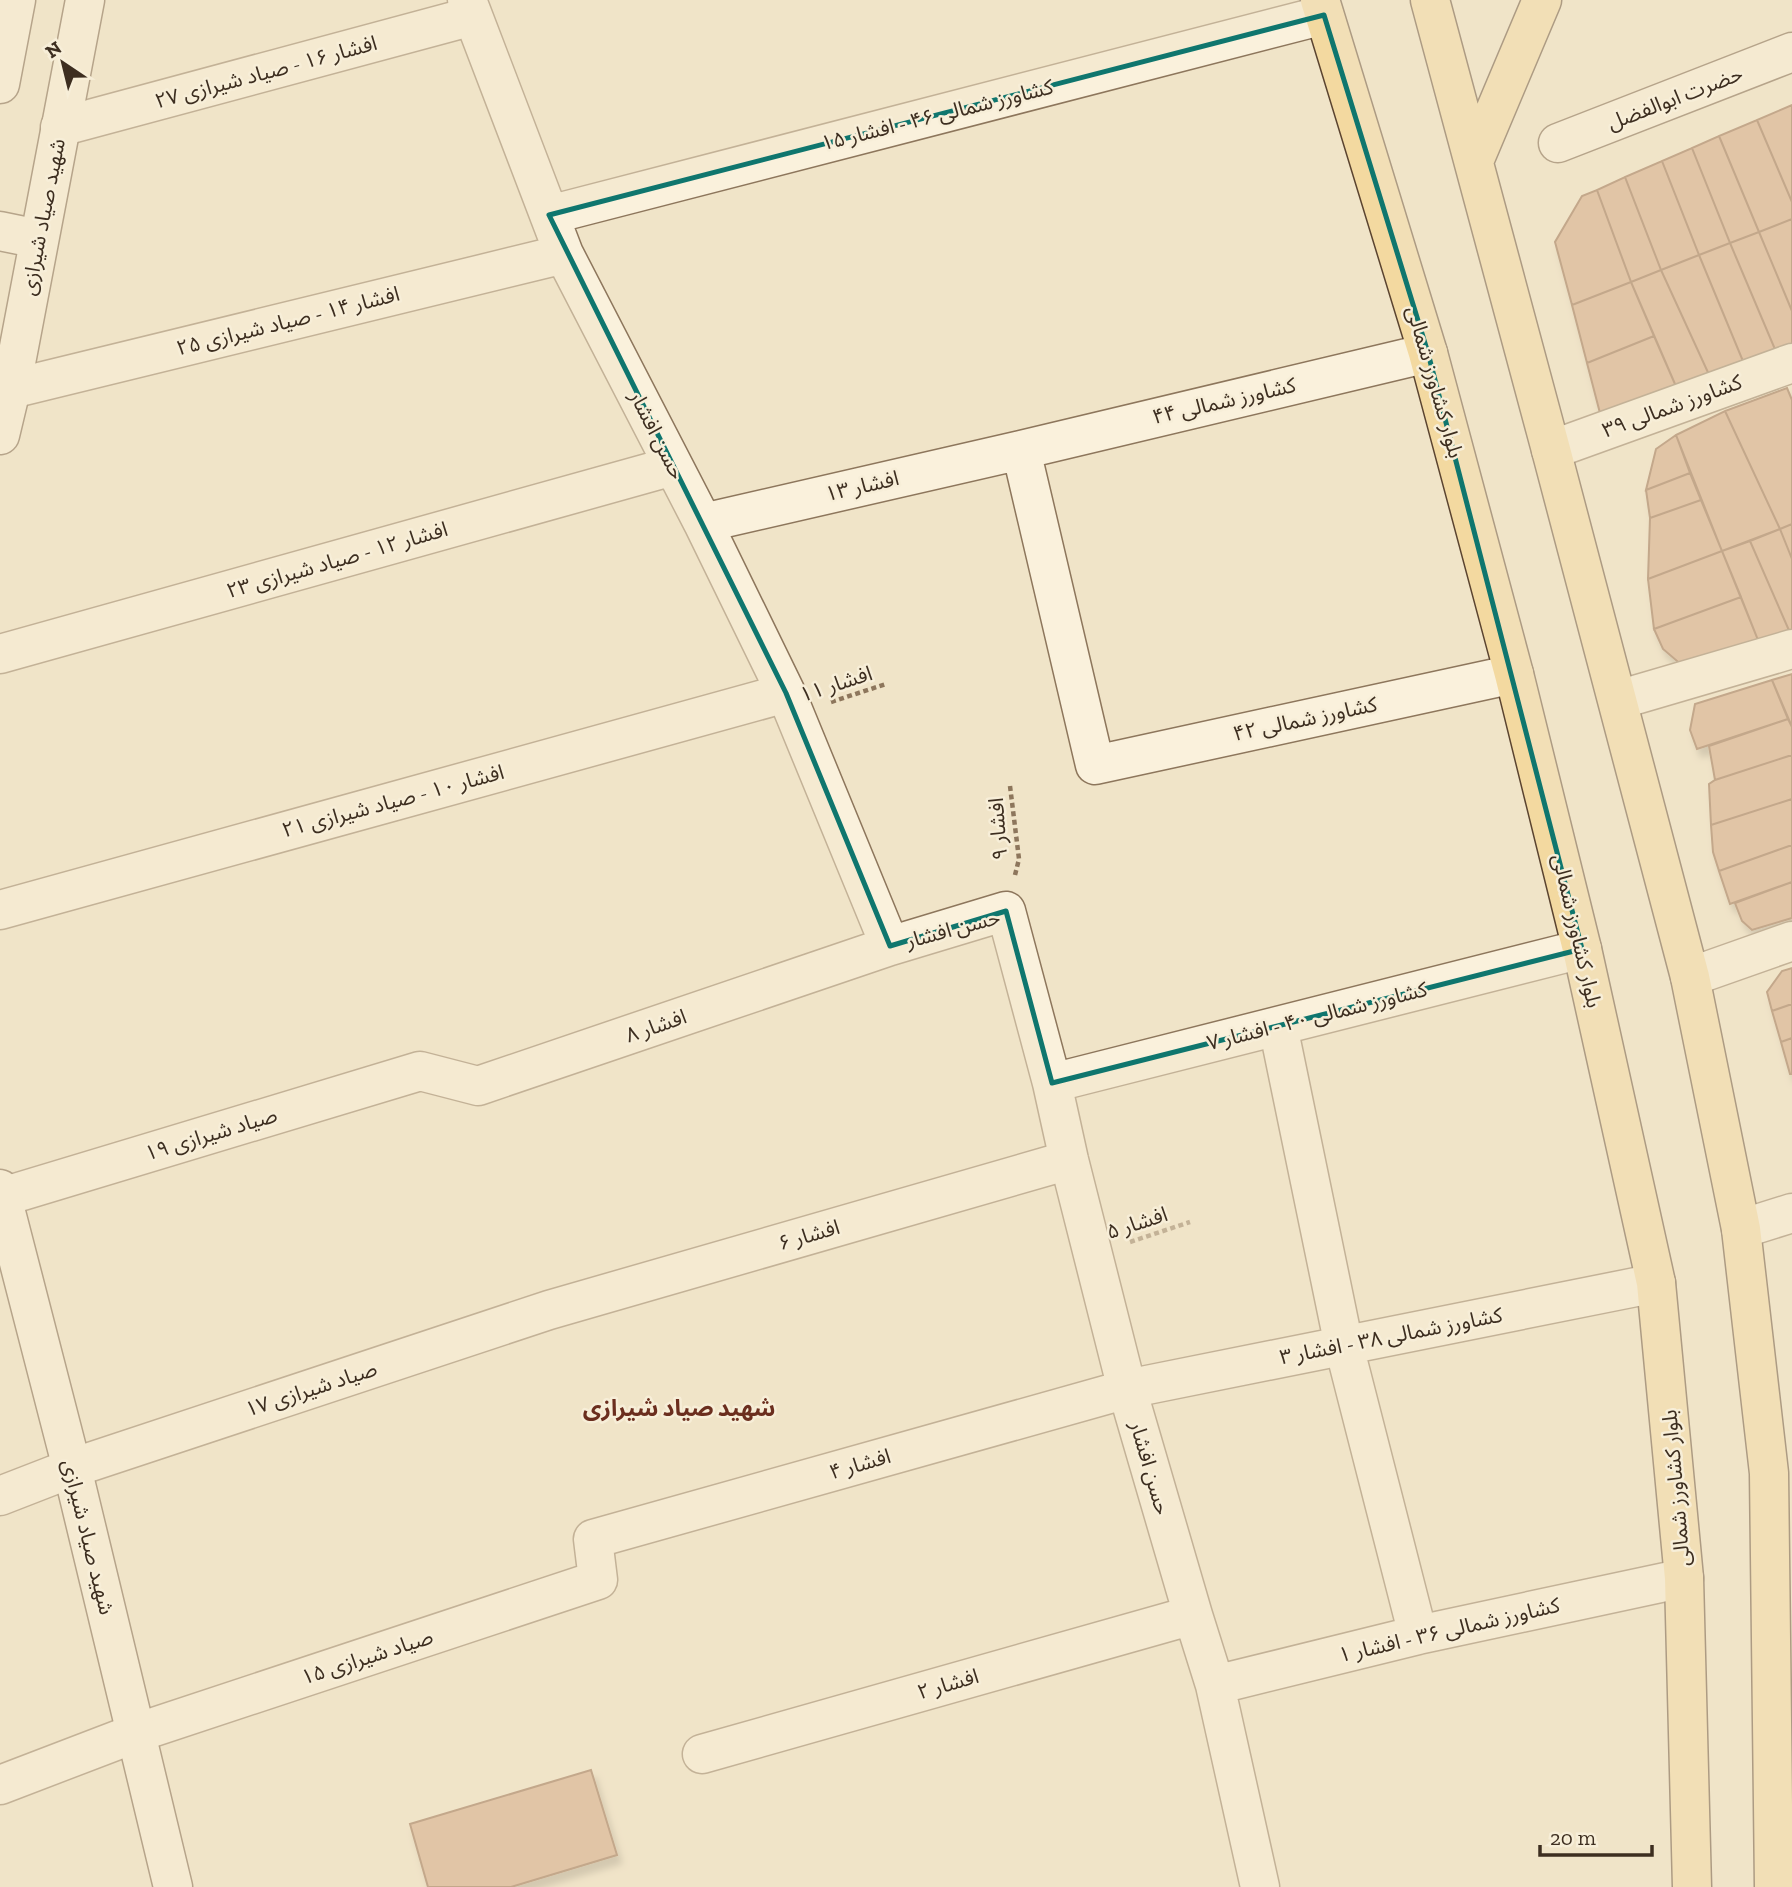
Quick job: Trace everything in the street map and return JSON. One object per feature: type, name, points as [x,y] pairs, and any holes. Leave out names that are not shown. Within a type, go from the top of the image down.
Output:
[{"type":"main road","points":[[1430,0],[1690,977],[1741,1229],[1781,1471],[1783,1831],[1774,1887]]},
{"type":"main road","points":[[1474,161],[1542,0]]},
{"type":"main road","name":"بلوار کشاورز شمالی","points":[[1322,8],[1428,353],[1514,674],[1582,949],[1656,1283],[1684,1578],[1692,1887]]},
{"type":"street","points":[[0,84],[16,0]]},
{"type":"street","name":"شهید صیاد شیرازی","points":[[0,435],[85,0]]},
{"type":"street","name":"افشار ۱۶ - صیاد شیرازی ۲۷","points":[[60,127],[470,8]]},
{"type":"street","name":"حسن افشار","points":[[470,8],[564,254],[703,523],[790,704],[890,946],[1006,911],[1052,1083],[1127,1389],[1215,1685],[1260,1887]]},
{"type":"street","name":"کشاورز شمالی ۴۶ - افشار ۱۵","points":[[549,215],[1322,8]]},
{"type":"street","name":"حضرت ابوالفضل","points":[[1558,143],[1792,52]]},
{"type":"street","points":[[0,231],[39,239]]},
{"type":"street","name":"افشار ۱۴ - صیاد شیرازی ۲۵","points":[[11,389],[564,254]]},
{"type":"street","name":"کشاورز شمالی ۴۴","points":[[1021,450],[1428,353]]},
{"type":"street","name":"کشاورز شمالی ۳۹","points":[[1551,450],[1792,363]]},
{"type":"street","name":"افشار ۱۳","points":[[703,523],[1021,450]]},
{"type":"street","name":"کشاورز شمالی ۴۲","points":[[1021,450],[1095,765],[1514,674]]},
{"type":"street","name":"افشار ۱۲ - صیاد شیرازی ۲۳","points":[[0,654],[673,466]]},
{"type":"street","points":[[1618,700],[1792,649]]},
{"type":"street","name":"افشار ۱۰ - صیاد شیرازی ۲۱","points":[[0,910],[790,704]]},
{"type":"street","points":[[1690,977],[1792,941]]},
{"type":"street","name":"افشار ۸","points":[[420,1071],[478,1086],[890,946]]},
{"type":"street","name":"کشاورز شمالی ۴۰ - افشار ۷","points":[[1052,1083],[1582,949]]},
{"type":"street","points":[[1278,1026],[1344,1346],[1418,1635]]},
{"type":"street","name":"صیاد شیرازی ۱۹","points":[[1,1193],[420,1071]]},
{"type":"street","name":"افشار ۶","points":[[550,1310],[1069,1160]]},
{"type":"street","name":"شهید صیاد شیرازی","points":[[1,1193],[72,1468],[173,1887]]},
{"type":"street","points":[[1741,1229],[1792,1213]]},
{"type":"street","name":"کشاورز شمالی ۳۸ - افشار ۳","points":[[1127,1389],[1656,1283]]},
{"type":"street","name":"صیاد شیرازی ۱۷","points":[[0,1496],[72,1468],[550,1310]]},
{"type":"street","name":"افشار ۴","points":[[597,1580],[593,1539],[1127,1389]]},
{"type":"street","name":"کشاورز شمالی ۳۶ - افشار ۱","points":[[1215,1685],[1418,1635],[1684,1578]]},
{"type":"street","name":"صیاد شیرازی ۱۵","points":[[0,1786],[136,1733],[597,1580]]},
{"type":"street","name":"افشار ۲","points":[[702,1754],[1193,1615]]},
{"type":"path","name":"افشار ۱۱","points":[[790,704],[887,684]]},
{"type":"path","name":"افشار ۹","points":[[1006,911],[1019,859],[1010,786]]},
{"type":"path","name":"افشار ۵","points":[[1092,1254],[1190,1222]]},
{"type":"highlighted area","points":[[1324,15],[1428,353],[1582,949],[1052,1083],[1006,911],[890,946],[786,693],[549,215]]},
{"type":"building","points":[[1792,105],[1792,202],[1757,120]]},
{"type":"building","points":[[1757,120],[1792,202],[1792,219],[1759,232],[1719,136]]},
{"type":"building","points":[[1719,136],[1759,232],[1730,243],[1692,148]]},
{"type":"building","points":[[1692,148],[1730,243],[1699,255],[1662,161]]},
{"type":"building","points":[[1662,161],[1699,255],[1661,270],[1625,177]]},
{"type":"building","points":[[1625,177],[1661,270],[1631,282],[1597,190]]},
{"type":"building","points":[[1597,190],[1631,282],[1572,305],[1555,242],[1582,196]]},
{"type":"building","points":[[1792,219],[1792,311],[1759,232]]},
{"type":"building","points":[[1759,232],[1792,311],[1792,348],[1777,354],[1730,243]]},
{"type":"building","points":[[1730,243],[1777,354],[1745,366],[1699,255]]},
{"type":"building","points":[[1699,255],[1745,366],[1711,379],[1661,270]]},
{"type":"building","points":[[1661,270],[1711,379],[1678,391],[1631,282]]},
{"type":"building","points":[[1631,282],[1654,336],[1587,363],[1572,305]]},
{"type":"building","points":[[1654,336],[1678,391],[1601,417],[1587,363]]},
{"type":"building","points":[[1787,388],[1792,400],[1792,524],[1780,529],[1725,411]]},
{"type":"building","points":[[1725,411],[1780,529],[1722,551],[1676,435]]},
{"type":"building","points":[[1676,435],[1690,473],[1646,490],[1656,449]]},
{"type":"building","points":[[1690,473],[1701,500],[1650,518],[1646,490]]},
{"type":"building","points":[[1701,500],[1722,551],[1648,579],[1650,518]]},
{"type":"building","points":[[1792,524],[1792,559],[1780,529]]},
{"type":"building","points":[[1780,529],[1792,559],[1792,635],[1750,541]]},
{"type":"building","points":[[1750,541],[1791,635],[1760,645],[1722,551]]},
{"type":"building","points":[[1722,551],[1741,597],[1654,629],[1648,579]]},
{"type":"building","points":[[1741,597],[1760,645],[1684,667],[1663,649],[1654,629]]},
{"type":"building","points":[[1792,674],[1792,727],[1772,680]]},
{"type":"building","points":[[1772,680],[1788,719],[1697,749],[1690,730],[1695,704]]},
{"type":"building","points":[[1788,719],[1792,727],[1792,755],[1715,780],[1709,746]]},
{"type":"building","points":[[1792,755],[1792,799],[1711,825],[1709,784]]},
{"type":"building","points":[[1792,799],[1792,845],[1719,871],[1713,852],[1711,825]]},
{"type":"building","points":[[1792,845],[1792,882],[1730,904],[1719,871]]},
{"type":"building","points":[[1792,882],[1792,918],[1752,930],[1742,921],[1735,903]]},
{"type":"building","points":[[1792,968],[1792,1004],[1772,1011],[1767,992],[1782,971]]},
{"type":"building","points":[[1792,1004],[1792,1038],[1781,1042],[1772,1011]]},
{"type":"building","points":[[1792,1038],[1792,1074],[1790,1074],[1781,1042]]},
{"type":"building","points":[[591,1770],[617,1855],[511,1887],[428,1887],[410,1824]]},
{"type":"district","name":"شهید صیاد شیرازی","points":[[679,1408]]}]
